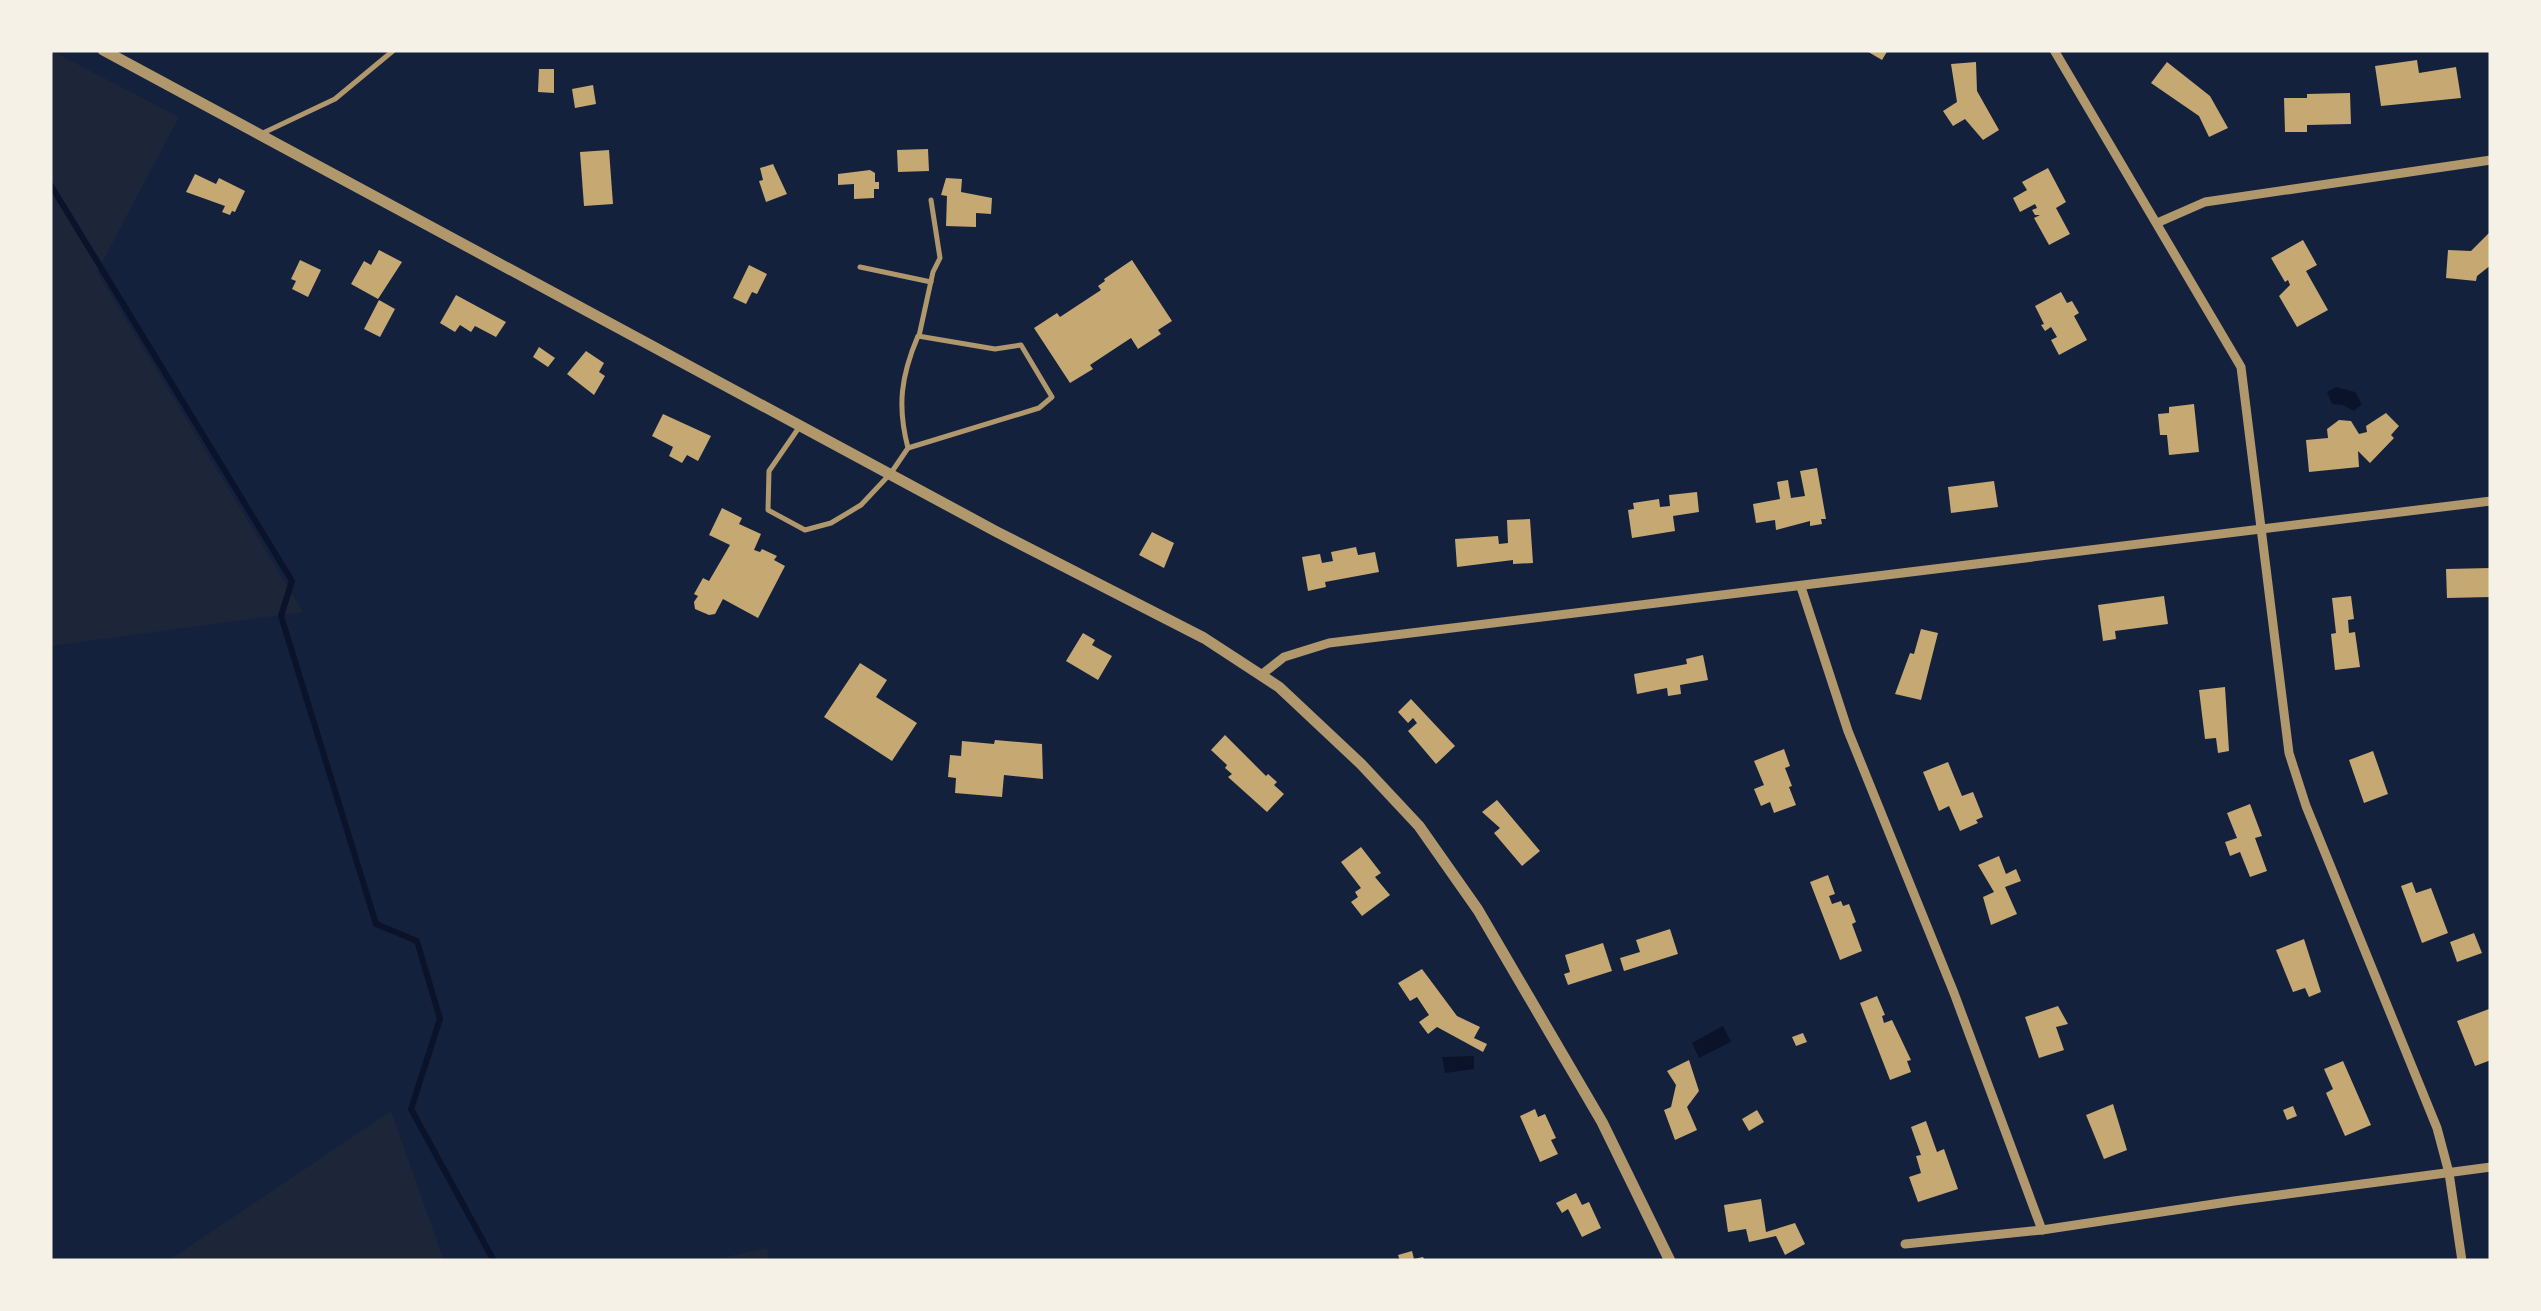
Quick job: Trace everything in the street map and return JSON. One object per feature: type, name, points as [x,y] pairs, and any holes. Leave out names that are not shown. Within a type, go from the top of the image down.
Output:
[{"type":"street","points":[[103,50],[1087,580],[1204,638],[1280,687],[1419,826],[1468,896],[1547,1023],[1602,1122],[1670,1261]]},
{"type":"street","points":[[2054,50],[2241,367],[2283,716],[2294,770],[2437,1128],[2449,1173],[2462,1261]]},
{"type":"street","points":[[2157,224],[2205,202],[2491,160]]},
{"type":"street","points":[[1261,675],[1284,657],[1329,644],[2491,502]]},
{"type":"street","points":[[1800,586],[1848,731],[1954,993],[2042,1230]]},
{"type":"street","points":[[1905,1244],[2042,1230],[2234,1200],[2491,1167]]},
{"type":"lane","points":[[260,134],[335,100],[394,50]]},
{"type":"lane","points":[[908,448],[900,418],[906,365],[919,336],[940,258],[931,200]]},
{"type":"lane","points":[[860,268],[931,282]]},
{"type":"lane","points":[[800,426],[770,471],[768,510],[805,530],[831,523],[860,505],[891,473],[908,448],[1039,408],[1052,397],[1020,345],[995,348],[919,336]]},
{"type":"shaded area","points":[[50,50],[179,117],[97,272],[303,612],[50,646]]},
{"type":"shaded area","points":[[2336,387],[2355,392],[2362,404],[2354,411],[2332,404],[2327,392]]},
{"type":"shaded area","points":[[1723,1026],[1731,1042],[1699,1058],[1692,1043]]},
{"type":"shaded area","points":[[1474,1056],[1474,1069],[1445,1073],[1442,1057]]},
{"type":"shaded area","points":[[391,1111],[444,1261],[168,1261]]},
{"type":"shaded area","points":[[767,1248],[769,1261],[707,1261]]},
{"type":"building","points":[[1865,50],[1888,50],[1882,60]]},
{"type":"building","points":[[2417,60],[2419,73],[2456,67],[2461,98],[2381,106],[2375,66]]},
{"type":"building","points":[[1976,62],[1977,91],[1999,130],[1983,140],[1965,119],[1953,126],[1943,111],[1957,102],[1951,64]]},
{"type":"building","points":[[2167,62],[2210,96],[2228,128],[2209,137],[2199,116],[2151,83]]},
{"type":"building","points":[[539,69],[554,69],[554,93],[538,92]]},
{"type":"building","points":[[593,85],[596,104],[575,108],[572,89]]},
{"type":"building","points":[[2350,93],[2351,124],[2307,125],[2307,132],[2285,132],[2284,98]]},
{"type":"building","points":[[928,149],[929,171],[898,172],[897,150]]},
{"type":"building","points":[[609,150],[613,204],[584,206],[580,152]]},
{"type":"building","points":[[773,164],[787,194],[766,202],[759,181],[763,180],[760,168]]},
{"type":"building","points":[[2048,168],[2066,202],[2056,208],[2070,234],[2049,245],[2034,218],[2040,215],[2032,210],[2037,208],[2035,204],[2020,212],[2013,198],[2027,190],[2022,182]]},
{"type":"building","points":[[870,170],[875,173],[875,182],[879,182],[874,198],[854,199],[854,184],[838,185],[838,174]]},
{"type":"building","points":[[195,174],[216,184],[219,178],[245,191],[235,212],[222,212],[225,206],[186,192]]},
{"type":"building","points":[[946,178],[962,179],[961,192],[992,198],[991,214],[976,213],[976,227],[946,226],[947,196],[941,195]]},
{"type":"building","points":[[2491,231],[2491,265],[2476,281],[2446,278],[2448,250],[2471,251]]},
{"type":"building","points":[[2303,240],[2317,265],[2306,271],[2328,310],[2297,327],[2279,296],[2290,285],[2271,258]]},
{"type":"building","points":[[379,250],[402,262],[378,299],[351,284],[364,261],[371,265]]},
{"type":"building","points":[[300,260],[321,270],[308,297],[292,289],[296,281],[291,279]]},
{"type":"building","points":[[1132,260],[1172,321],[1158,330],[1161,334],[1138,349],[1131,338],[1070,383],[1034,328],[1057,313],[1060,317],[1101,290],[1098,286],[1104,279]]},
{"type":"building","points":[[749,265],[767,274],[757,294],[752,292],[746,304],[733,298]]},
{"type":"building","points":[[2061,292],[2079,313],[2074,316],[2087,340],[2059,355],[2051,340],[2057,337],[2051,327],[2045,331],[2035,306]]},
{"type":"building","points":[[456,295],[506,322],[496,337],[475,326],[471,332],[460,325],[455,332],[440,323]]},
{"type":"building","points":[[379,300],[395,309],[380,337],[364,329]]},
{"type":"building","points":[[539,347],[555,358],[548,367],[533,357]]},
{"type":"building","points":[[586,351],[604,363],[599,372],[605,376],[594,395],[567,374]]},
{"type":"building","points":[[2194,404],[2199,452],[2169,455],[2167,435],[2160,435],[2158,414],[2169,413],[2169,407]]},
{"type":"building","points":[[2386,413],[2399,426],[2391,435],[2394,438],[2370,463],[2358,451],[2359,467],[2309,472],[2306,440],[2328,438],[2327,429],[2339,420],[2351,421],[2359,434],[2367,432],[2366,426]]},
{"type":"building","points":[[663,414],[711,436],[698,461],[687,455],[682,463],[669,456],[673,447],[652,436]]},
{"type":"building","points":[[1817,468],[1826,519],[1821,519],[1822,524],[1810,526],[1810,521],[1776,530],[1775,520],[1756,523],[1753,504],[1780,499],[1777,482],[1788,480],[1791,498],[1805,496],[1800,471]]},
{"type":"building","points":[[1994,481],[1998,507],[1951,513],[1948,487]]},
{"type":"building","points":[[1697,492],[1699,512],[1673,516],[1675,531],[1632,538],[1628,510],[1634,509],[1633,503],[1659,499],[1660,507],[1670,506],[1669,495]]},
{"type":"building","points":[[722,508],[742,518],[739,524],[761,534],[754,550],[777,556],[774,560],[785,566],[758,618],[723,599],[715,614],[695,609],[698,596],[694,594],[703,578],[709,581],[730,545],[709,535]]},
{"type":"building","points":[[1530,519],[1533,563],[1513,564],[1513,560],[1457,567],[1455,539],[1498,536],[1499,544],[1508,543],[1507,520]]},
{"type":"building","points":[[1152,532],[1174,543],[1164,568],[1139,555]]},
{"type":"building","points":[[1356,547],[1358,555],[1375,552],[1379,572],[1325,582],[1326,587],[1308,591],[1302,557],[1320,554],[1322,563],[1333,561],[1331,552]]},
{"type":"building","points":[[2491,568],[2491,597],[2447,598],[2446,569]]},
{"type":"building","points":[[2164,596],[2168,624],[2115,631],[2116,639],[2103,641],[2098,605]]},
{"type":"building","points":[[2351,596],[2354,619],[2348,620],[2349,633],[2355,632],[2360,667],[2335,670],[2332,598]]},
{"type":"building","points":[[1921,629],[1938,633],[1921,700],[1895,694]]},
{"type":"building","points":[[1083,633],[1095,640],[1092,645],[1112,656],[1098,680],[1066,661]]},
{"type":"building","points":[[1703,655],[1708,680],[1680,685],[1681,694],[1668,696],[1667,688],[1637,694],[1634,674],[1687,664],[1686,659]]},
{"type":"building","points":[[860,663],[887,680],[876,697],[917,723],[892,761],[824,717]]},
{"type":"building","points":[[2225,687],[2229,751],[2218,753],[2216,738],[2205,739],[2199,690]]},
{"type":"building","points":[[1411,699],[1455,746],[1436,764],[1408,731],[1417,723],[1413,718],[1408,723],[1398,712]]},
{"type":"building","points":[[1225,735],[1277,782],[1274,785],[1284,794],[1267,812],[1228,777],[1232,774],[1225,768],[1227,765],[1211,750]]},
{"type":"building","points":[[995,740],[1042,744],[1043,779],[1004,775],[1002,797],[955,793],[956,778],[948,777],[950,755],[961,756],[962,741],[994,744]]},
{"type":"building","points":[[1784,749],[1790,766],[1785,768],[1792,786],[1789,787],[1796,805],[1774,813],[1770,802],[1761,806],[1754,789],[1764,785],[1754,761]]},
{"type":"building","points":[[2373,751],[2388,794],[2364,803],[2349,760]]},
{"type":"building","points":[[1948,762],[1962,796],[1973,792],[1983,817],[1960,831],[1949,806],[1939,811],[1923,772]]},
{"type":"building","points":[[1497,800],[1540,851],[1522,866],[1494,833],[1500,828],[1482,812]]},
{"type":"building","points":[[2250,804],[2262,836],[2255,838],[2267,871],[2250,877],[2240,852],[2230,856],[2225,842],[2237,838],[2227,813]]},
{"type":"building","points":[[1361,847],[1381,873],[1375,877],[1390,895],[1362,916],[1351,902],[1361,888],[1341,862]]},
{"type":"building","points":[[1999,856],[2006,874],[2016,869],[2021,881],[2005,887],[2017,914],[1991,925],[1983,897],[1994,892],[1978,865]]},
{"type":"building","points":[[1828,875],[1835,894],[1829,896],[1832,904],[1849,904],[1862,951],[1840,960],[1810,882]]},
{"type":"building","points":[[2412,882],[2416,893],[2431,888],[2448,933],[2422,943],[2401,886]]},
{"type":"building","points":[[1670,929],[1678,954],[1624,971],[1620,958],[1640,952],[1636,940]]},
{"type":"building","points":[[2474,933],[2482,953],[2457,962],[2450,942]]},
{"type":"building","points":[[2304,939],[2321,992],[2309,997],[2305,988],[2293,992],[2276,950]]},
{"type":"building","points":[[1603,943],[1612,971],[1568,985],[1564,974],[1570,972],[1565,955]]},
{"type":"building","points":[[1422,969],[1457,1016],[1480,1027],[1474,1038],[1487,1044],[1483,1052],[1437,1027],[1428,1034],[1419,1022],[1429,1015],[1417,997],[1410,1001],[1398,983]]},
{"type":"building","points":[[1877,996],[1884,1023],[1892,1020],[1911,1060],[1907,1061],[1911,1072],[1890,1080],[1860,1003]]},
{"type":"building","points":[[2058,1006],[2068,1024],[2056,1027],[2064,1050],[2039,1058],[2025,1017]]},
{"type":"building","points":[[2489,1009],[2491,1060],[2475,1066],[2457,1021]]},
{"type":"building","points":[[1803,1033],[1807,1042],[1796,1046],[1792,1037]]},
{"type":"building","points":[[1689,1060],[1699,1091],[1687,1107],[1697,1130],[1675,1140],[1664,1110],[1671,1107],[1676,1085],[1667,1071]]},
{"type":"building","points":[[2343,1061],[2371,1125],[2345,1136],[2326,1093],[2333,1089],[2324,1069]]},
{"type":"building","points":[[2113,1104],[2127,1150],[2104,1159],[2086,1115]]},
{"type":"building","points":[[2293,1106],[2297,1116],[2287,1120],[2283,1110]]},
{"type":"building","points":[[1535,1109],[1538,1117],[1545,1114],[1556,1138],[1551,1140],[1558,1154],[1540,1162],[1520,1116]]},
{"type":"building","points":[[1757,1110],[1764,1122],[1749,1131],[1742,1119]]},
{"type":"building","points":[[1926,1121],[1937,1152],[1944,1149],[1958,1189],[1918,1202],[1909,1177],[1921,1173],[1916,1156],[1921,1155],[1911,1127]]},
{"type":"building","points":[[1576,1193],[1582,1205],[1589,1202],[1601,1228],[1582,1237],[1568,1209],[1562,1213],[1556,1203]]},
{"type":"building","points":[[1761,1199],[1766,1232],[1795,1223],[1805,1244],[1785,1255],[1776,1236],[1749,1242],[1746,1229],[1728,1232],[1724,1205]]},
{"type":"building","points":[[1412,1251],[1414,1259],[1423,1257],[1425,1261],[1400,1261],[1398,1255]]},
{"type":"waterway","points":[[50,184],[292,581],[281,616],[376,924],[417,941],[440,1019],[411,1109],[494,1261]]}]
